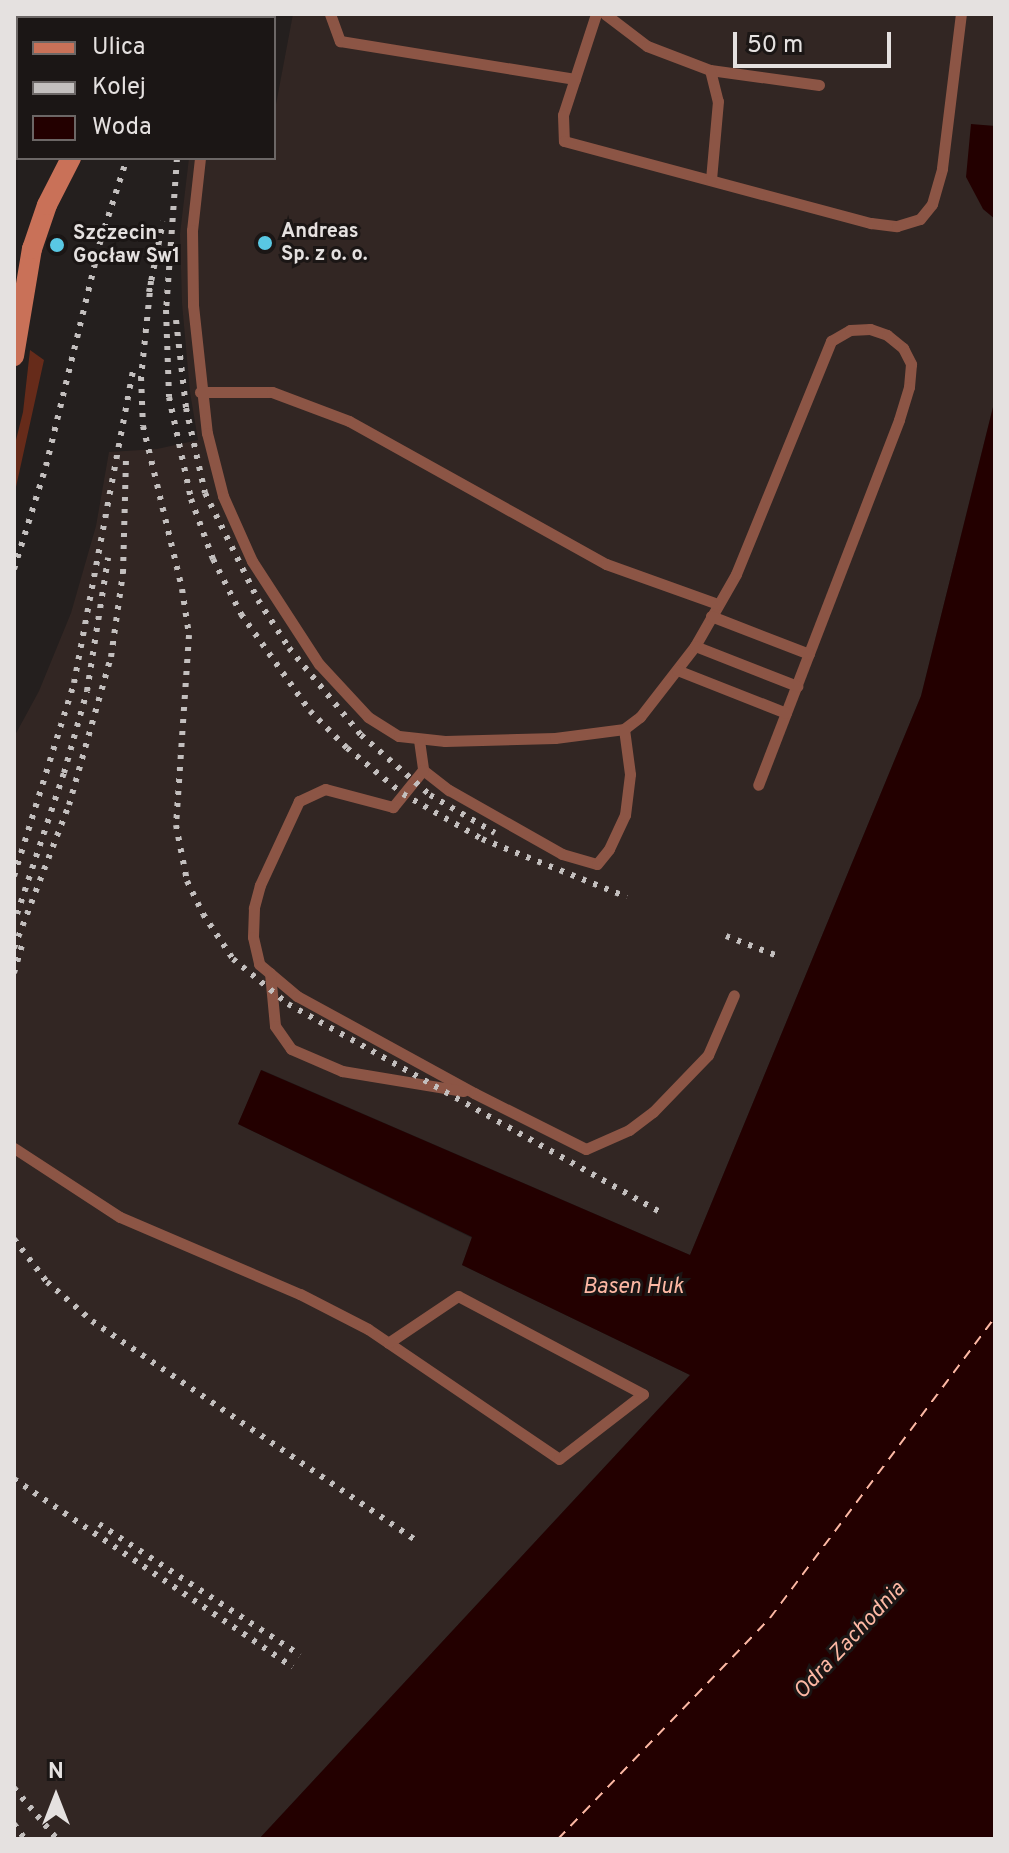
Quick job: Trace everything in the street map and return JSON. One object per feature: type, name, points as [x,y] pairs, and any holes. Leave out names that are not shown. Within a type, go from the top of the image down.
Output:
[{"type":"street","points":[[14,356],[32,249],[47,205],[70,160]]},
{"type":"lane","points":[[330,14],[340,41],[575,79]]},
{"type":"lane","points":[[596,14],[563,115],[564,141],[871,223],[897,226],[920,219],[932,204],[942,168],[961,14]]},
{"type":"lane","points":[[605,14],[647,46],[710,70],[819,85]]},
{"type":"lane","points":[[710,70],[718,101],[711,180]]},
{"type":"lane","points":[[200,160],[194,195],[192,271],[200,392],[223,496],[252,561],[273,596],[344,694],[384,728],[419,740],[555,738],[624,729],[640,717],[695,646],[756,532],[831,341],[850,330],[870,329],[887,335],[903,348],[911,364],[909,387],[758,785]]},
{"type":"lane","points":[[200,392],[272,392],[349,421],[606,564],[718,604]]},
{"type":"lane","points":[[711,616],[809,654]]},
{"type":"lane","points":[[695,646],[797,686]]},
{"type":"lane","points":[[677,670],[786,713]]},
{"type":"lane","points":[[423,770],[479,810],[562,854],[597,864],[609,849],[625,815],[630,774],[624,729]]},
{"type":"lane","points":[[419,740],[423,770],[393,807],[325,789],[299,801],[260,885],[254,908],[253,937],[259,964],[297,996],[474,1093],[586,1149],[629,1130],[653,1112],[708,1055],[734,995]]},
{"type":"lane","points":[[270,973],[275,1026],[291,1049],[342,1071],[474,1093]]},
{"type":"lane","points":[[14,1148],[120,1217],[300,1294],[388,1343],[559,1459],[643,1394],[458,1296],[388,1343]]},
{"type":"shaded area","name":"Andreas Sp. z o. o.","points":[[293,14],[995,14],[995,126],[971,125],[983,209],[995,219],[995,399],[921,696],[690,1255],[262,1070],[238,1124],[472,1238],[462,1265],[690,1375],[259,1839],[14,1839],[14,737],[39,691],[71,613],[96,526],[109,452],[157,449],[198,440],[182,303],[180,234],[189,160],[276,160],[276,104]]},
{"type":"shaded area","points":[[30,350],[44,360],[14,496],[14,448],[23,412]]},
{"type":"water","points":[[971,124],[995,126],[995,219],[983,209],[966,177]]},
{"type":"water","points":[[995,399],[995,1839],[259,1839],[690,1375],[462,1265],[472,1237],[238,1124],[261,1070],[690,1255],[921,696]]},
{"type":"ferry route","points":[[558,1839],[770,1618],[995,1317]]},
{"type":"railway","points":[[14,569],[46,466],[101,239],[126,160]]},
{"type":"railway","points":[[177,160],[166,310],[169,397],[191,499],[213,559],[241,614],[310,711],[347,748],[403,794],[482,839],[627,897]]},
{"type":"railway","points":[[149,292],[163,221]]},
{"type":"railway","points":[[151,281],[141,377],[143,426],[182,589],[189,635],[176,825],[187,881],[203,914],[233,959],[288,1004],[662,1213]]},
{"type":"railway","points":[[176,320],[186,408],[205,493],[258,600],[289,648],[361,735],[430,795],[495,833]]},
{"type":"railway","points":[[14,876],[74,683],[133,371]]},
{"type":"railway","points":[[14,948],[69,805],[111,657],[123,573],[126,457]]},
{"type":"railway","points":[[17,914],[64,773],[87,691],[108,558]]},
{"type":"railway","points":[[726,936],[775,955]]},
{"type":"railway","points":[[14,973],[24,939]]},
{"type":"railway","points":[[14,1239],[47,1282],[92,1321],[416,1540]]},
{"type":"railway","points":[[14,1479],[293,1667]]},
{"type":"railway","points":[[99,1524],[300,1655]]},
{"type":"railway","points":[[14,1788],[57,1839]]},
{"type":"railway","points":[[14,1824],[25,1839]]},
{"type":"place","name":"Andreas Sp. z o. o.","points":[[265,243]]},
{"type":"place","name":"Szczecin Gocław Sw1","points":[[57,245]]},
{"type":"water label","name":"Basen Huk","points":[[633,1288]]},
{"type":"water label","name":"Odra Zachodnia","points":[[850,1641]]}]
